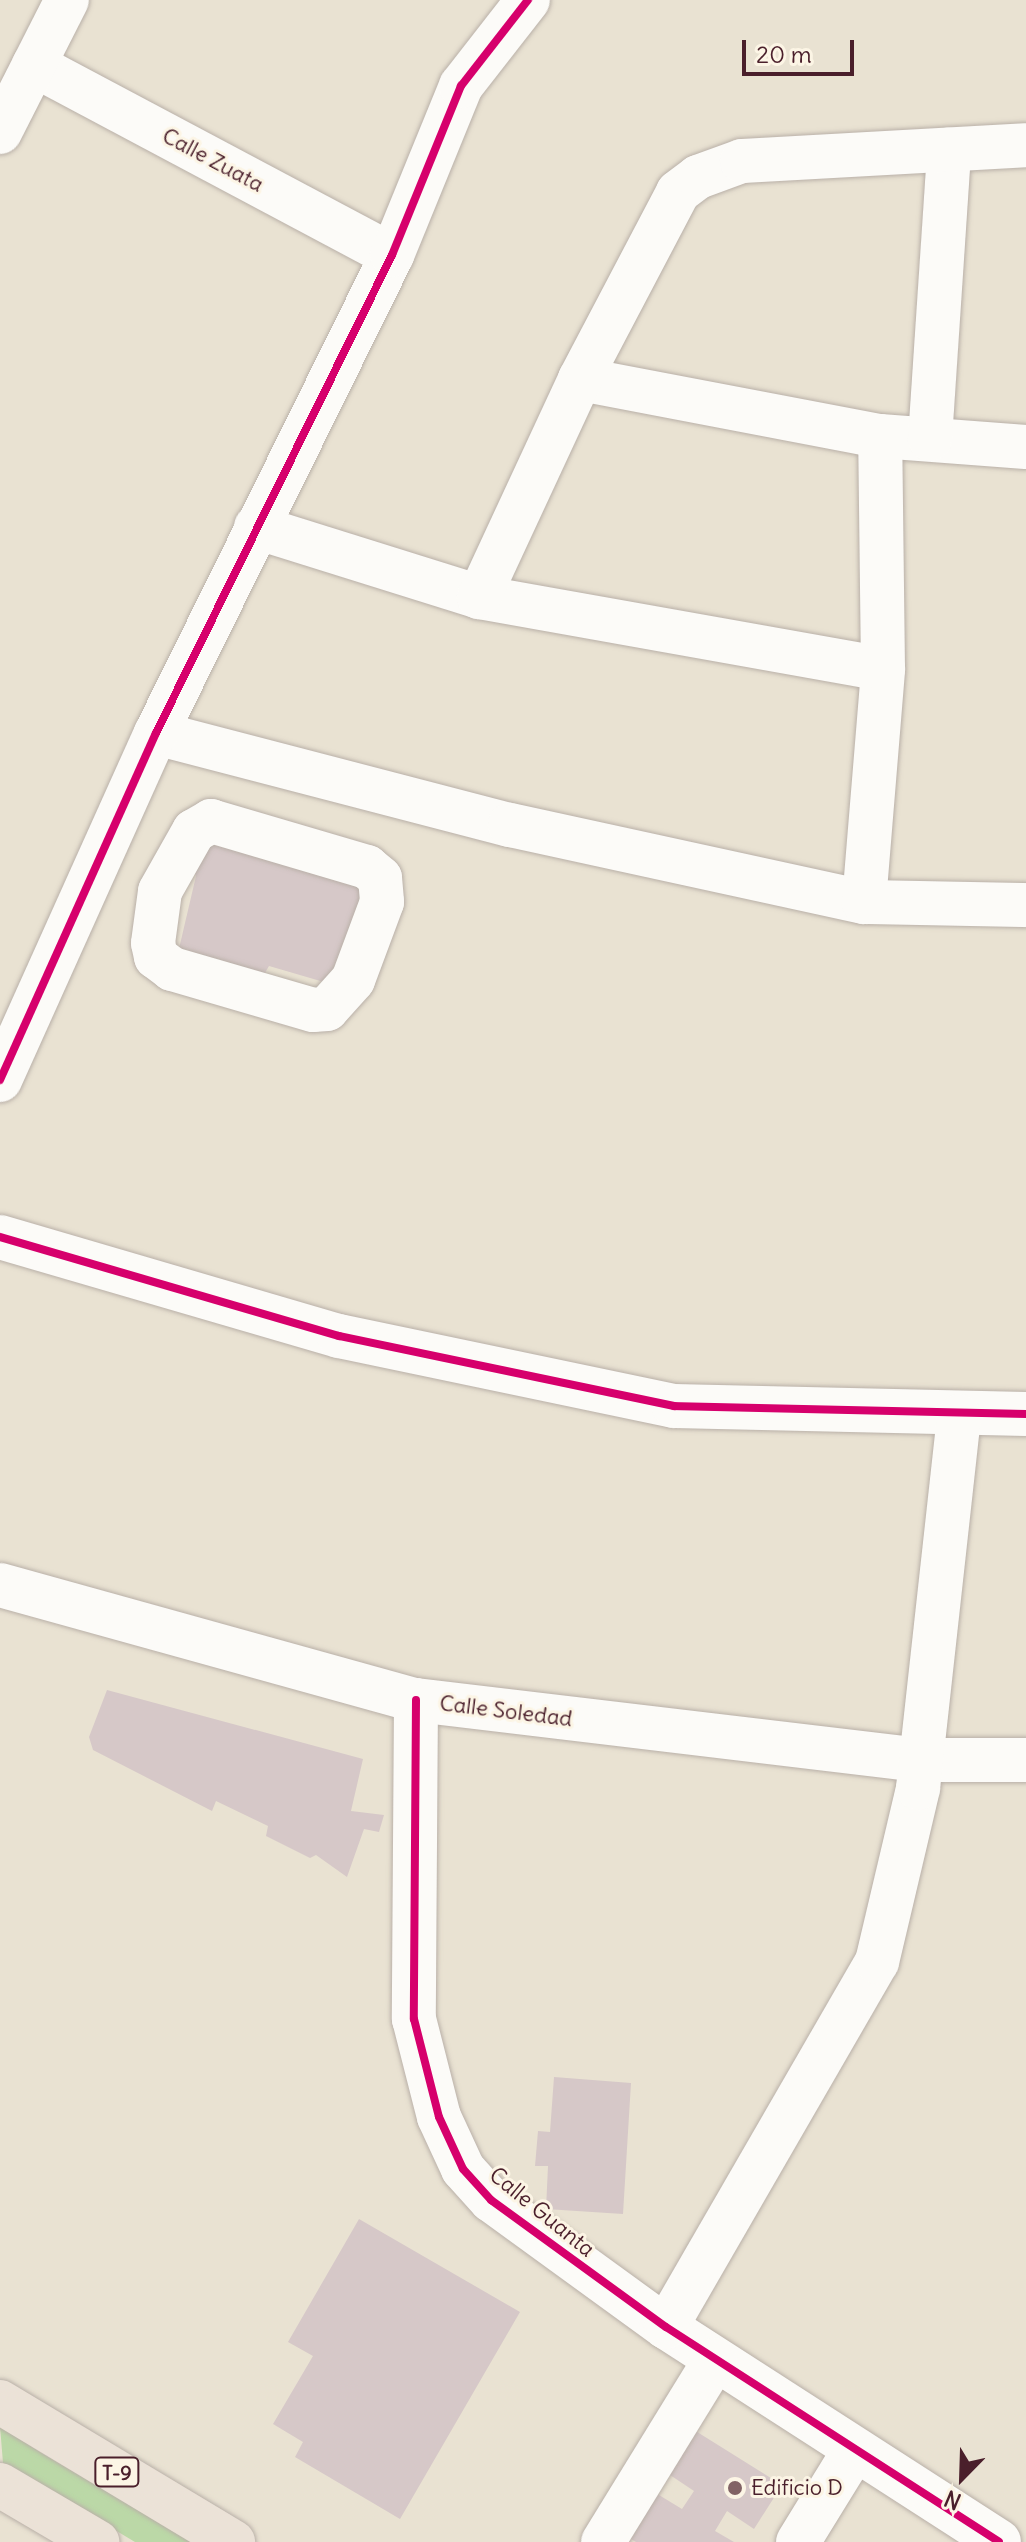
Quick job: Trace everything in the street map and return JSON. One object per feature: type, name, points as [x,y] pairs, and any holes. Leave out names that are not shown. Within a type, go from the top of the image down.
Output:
[{"type":"main road","name":"T-9","points":[[0,2402],[233,2542]]},
{"type":"main road","points":[[0,2485],[97,2542]]},
{"type":"street","points":[[0,132],[67,0]]},
{"type":"street","points":[[0,1080],[156,733],[392,255],[461,86],[528,0]]},
{"type":"street","name":"Calle Zuata","points":[[34,65],[392,255]]},
{"type":"street","points":[[479,597],[580,379],[678,192],[698,177],[742,161],[1026,145]]},
{"type":"street","points":[[930,439],[949,150]]},
{"type":"street","points":[[580,379],[880,436],[1026,447]]},
{"type":"street","points":[[864,902],[883,669],[880,436]]},
{"type":"street","points":[[256,527],[479,597],[883,669]]},
{"type":"street","points":[[156,733],[510,825],[864,902],[1026,905]]},
{"type":"street","points":[[223,821],[367,867],[383,887],[382,902],[353,980],[342,999],[327,1009],[313,1010],[164,963],[153,943],[160,891],[194,831],[223,821]]},
{"type":"street","points":[[101,855],[160,891]]},
{"type":"street","points":[[0,1237],[339,1336],[674,1406],[959,1416],[1026,1414]]},
{"type":"street","points":[[666,2327],[827,2057],[877,1962],[918,1788],[959,1416]]},
{"type":"street","name":"Calle Soledad","points":[[0,1585],[416,1700],[920,1760],[1026,1760]]},
{"type":"street","name":"Calle Guanta","points":[[416,1700],[414,2019],[439,2117],[463,2169],[491,2200],[666,2327],[999,2542]]},
{"type":"street","points":[[603,2542],[715,2360]]},
{"type":"street","points":[[798,2542],[854,2451]]},
{"type":"green space","points":[[0,2426],[193,2542],[135,2542],[3,2463]]},
{"type":"building","points":[[203,840],[367,886],[334,985],[269,966],[262,978],[178,953],[196,876],[188,860]]},
{"type":"building","points":[[107,1690],[363,1759],[351,1811],[384,1815],[379,1832],[364,1829],[347,1877],[316,1855],[310,1858],[266,1836],[268,1826],[216,1801],[212,1811],[93,1750],[89,1737]]},
{"type":"building","points":[[554,2077],[631,2083],[623,2214],[546,2209],[548,2166],[535,2166],[538,2131],[550,2132]]},
{"type":"building","points":[[359,2219],[520,2312],[400,2519],[295,2457],[303,2442],[273,2424],[313,2356],[288,2342]]},
{"type":"building","name":"Edificio D","points":[[694,2430],[782,2485],[754,2529],[727,2511],[715,2531],[734,2542],[636,2542],[626,2536],[654,2492],[682,2509],[694,2491],[667,2473]]},
{"type":"cycle path","points":[[0,1080],[156,733],[392,255],[461,86],[528,0]]},
{"type":"cycle path","points":[[0,1237],[339,1336],[674,1406],[1026,1414]]},
{"type":"cycle path","points":[[416,1700],[414,2019],[439,2117],[463,2169],[491,2200],[666,2327],[999,2542]]},
{"type":"place","name":"Edificio D","points":[[735,2488]]}]
